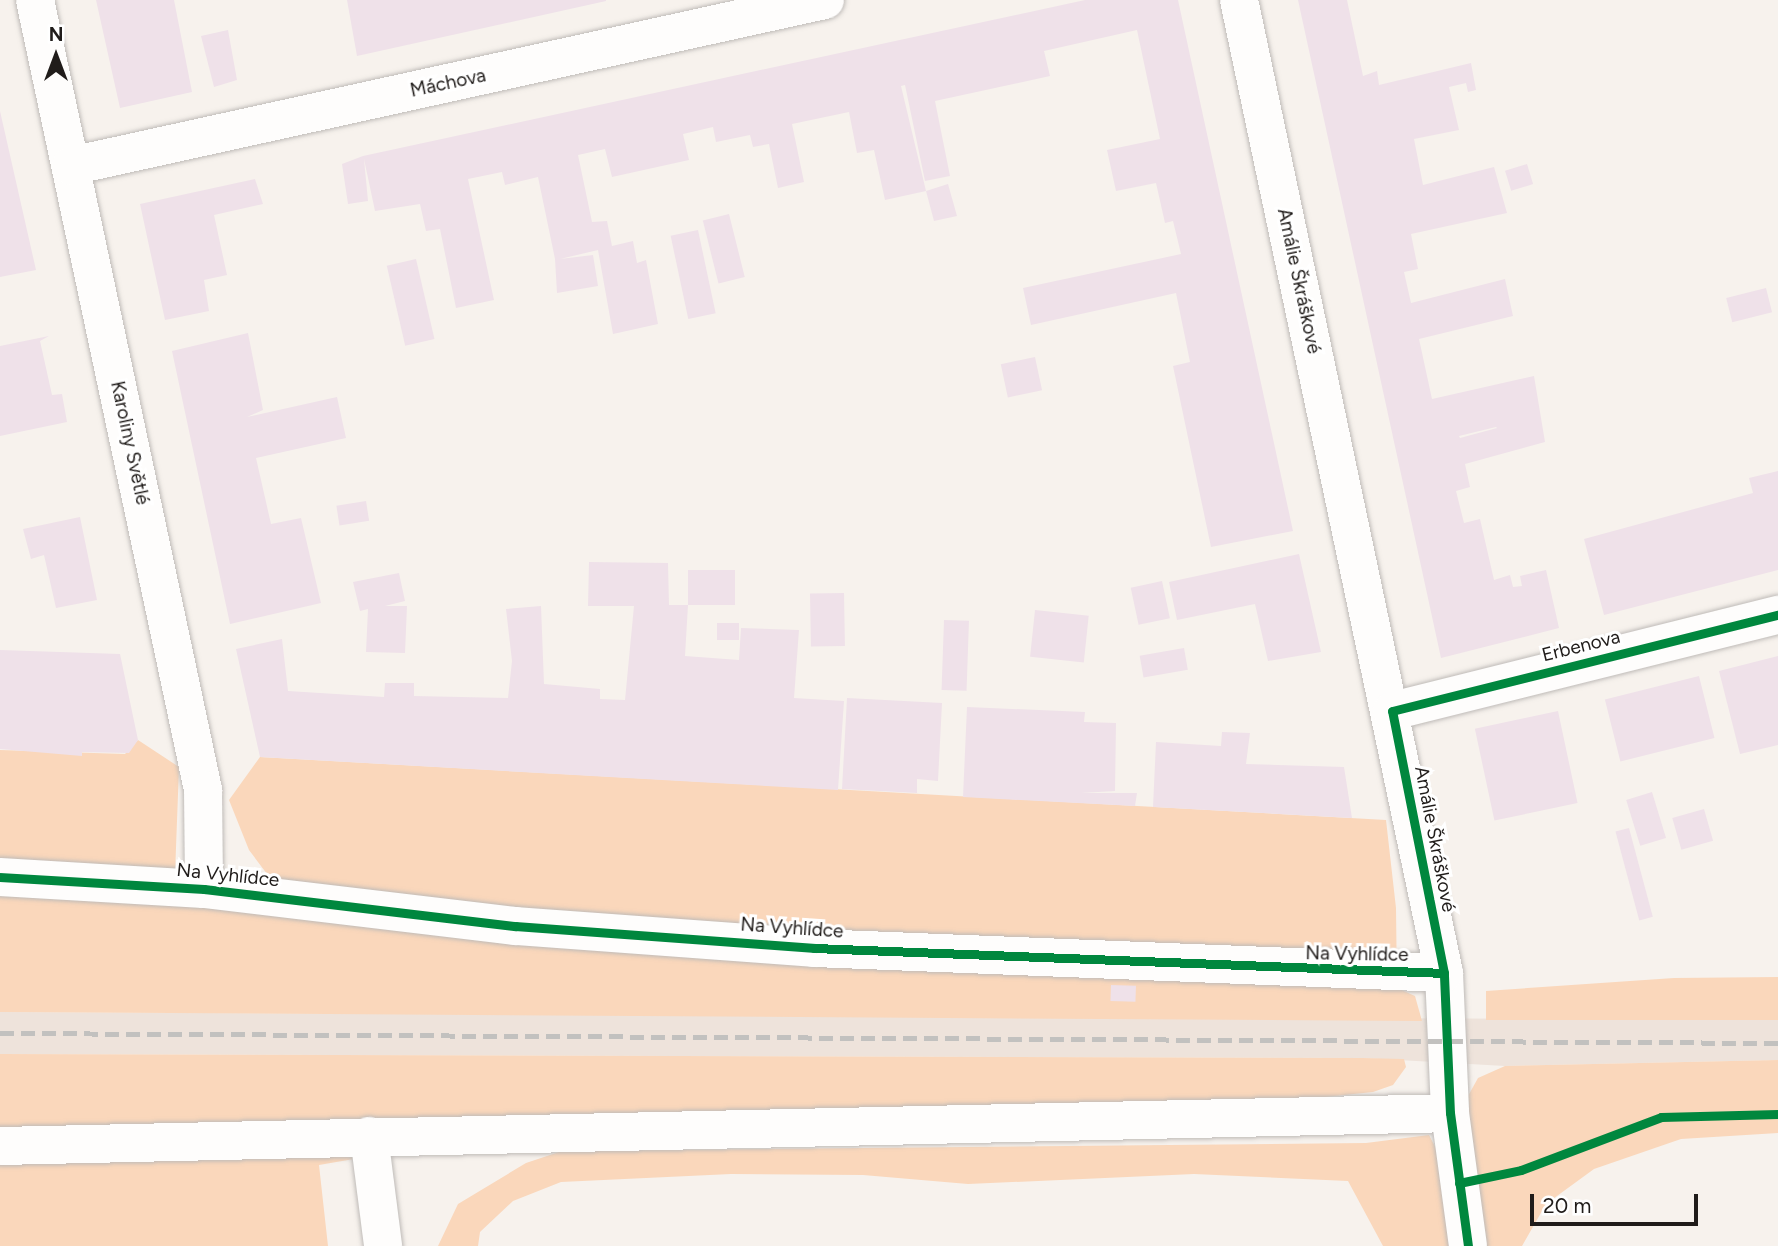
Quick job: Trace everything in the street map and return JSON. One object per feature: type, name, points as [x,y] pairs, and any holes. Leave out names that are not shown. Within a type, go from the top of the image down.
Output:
[{"type":"street","name":"Karoliny Světlé","points":[[35,0],[203,790],[204,888]]},
{"type":"street","name":"Máchova","points":[[71,166],[825,0]]},
{"type":"street","name":"Amálie Škráškové","points":[[1239,0],[1392,711],[1444,973]]},
{"type":"street","name":"Erbenova","points":[[1392,711],[1778,615]]},
{"type":"street","name":"Na Vyhlídce","points":[[0,877],[204,888],[516,926],[814,948],[1444,973]]},
{"type":"street","points":[[1444,973],[1450,1113],[1468,1246]]},
{"type":"street","points":[[0,1146],[1450,1113]]},
{"type":"street","points":[[369,1136],[383,1246]]},
{"type":"shaded area","points":[[138,740],[179,767],[174,902],[298,915],[249,850],[229,800],[260,757],[1386,820],[1396,908],[1397,988],[1415,996],[1422,1021],[0,1012],[0,750],[125,754]]},
{"type":"shaded area","points":[[1778,977],[1778,1020],[1486,1020],[1486,991],[1674,978]]},
{"type":"shaded area","points":[[0,1012],[1778,1020],[1778,1060],[1505,1066],[1363,1058],[0,1054]]},
{"type":"shaded area","points":[[0,1054],[1363,1058],[1404,1059],[1406,1067],[1393,1085],[1373,1092],[1287,1101],[592,1118],[319,1165],[328,1246],[0,1246]]},
{"type":"shaded area","points":[[1778,1060],[1778,1133],[1681,1139],[1594,1169],[1546,1204],[1522,1246],[1383,1246],[1348,1181],[1194,1174],[968,1184],[863,1175],[731,1174],[561,1182],[513,1201],[480,1232],[478,1246],[438,1246],[458,1204],[526,1163],[562,1151],[1366,1143],[1429,1135],[1447,1170],[1470,1129],[1468,1096],[1478,1078],[1505,1066]]},
{"type":"building","points":[[96,0],[174,0],[192,92],[120,108]]},
{"type":"building","points":[[347,0],[606,0],[606,1],[357,56]]},
{"type":"building","points":[[1085,0],[1178,0],[1293,531],[1211,547],[1173,366],[1190,362],[1176,293],[1031,325],[1023,288],[1181,254],[1173,221],[1165,223],[1156,183],[1116,191],[1107,150],[1160,139],[1137,30],[1044,51],[1050,76],[935,101],[950,176],[925,181],[905,85],[901,86],[926,191],[885,200],[874,150],[857,153],[849,112],[792,124],[804,182],[778,188],[769,144],[753,147],[750,135],[716,142],[713,127],[683,134],[689,160],[612,177],[605,149],[578,155],[592,222],[607,221],[612,246],[633,241],[637,263],[646,260],[658,324],[613,334],[598,250],[560,259],[593,255],[598,286],[557,293],[555,259],[538,177],[505,185],[502,172],[468,179],[494,300],[456,308],[440,229],[426,231],[420,204],[375,211],[364,159],[368,201],[348,204],[342,164],[363,156]]},
{"type":"building","points":[[1298,0],[1347,0],[1363,76],[1377,71],[1379,85],[1471,63],[1476,90],[1468,92],[1466,83],[1449,87],[1459,130],[1414,139],[1423,185],[1494,167],[1507,213],[1411,234],[1418,269],[1404,272],[1411,303],[1505,279],[1513,316],[1419,339],[1432,399],[1534,376],[1545,442],[1465,464],[1470,487],[1456,491],[1464,523],[1480,519],[1494,580],[1510,575],[1513,587],[1522,586],[1520,576],[1546,570],[1559,628],[1441,658]],"holes":[[[1496,427],[1460,438],[1459,436]]]},
{"type":"building","points":[[228,30],[237,80],[214,87],[201,36]]},
{"type":"building","points":[[0,111],[36,270],[0,277]]},
{"type":"building","points":[[1527,164],[1533,184],[1511,191],[1505,171]]},
{"type":"building","points":[[255,179],[263,204],[214,215],[227,275],[204,280],[209,311],[165,320],[140,204]]},
{"type":"building","points":[[948,184],[957,216],[934,221],[926,191]]},
{"type":"building","points":[[729,214],[745,277],[719,284],[703,221]]},
{"type":"building","points":[[698,230],[716,313],[688,319],[671,236]]},
{"type":"building","points":[[416,259],[434,339],[405,346],[387,266]]},
{"type":"building","points":[[1766,288],[1772,312],[1732,322],[1726,298]]},
{"type":"building","points":[[248,333],[263,410],[247,417],[337,397],[346,438],[256,458],[271,524],[301,518],[321,603],[230,624],[172,351]]},
{"type":"building","points":[[49,336],[40,341],[52,395],[62,394],[67,422],[0,436],[0,346]]},
{"type":"building","points":[[1035,357],[1042,390],[1008,398],[1001,364]]},
{"type":"building","points":[[1778,471],[1778,570],[1604,615],[1584,539],[1753,493],[1749,478]]},
{"type":"building","points":[[366,501],[369,521],[339,525],[336,506]]},
{"type":"building","points":[[80,517],[97,600],[56,608],[44,555],[31,559],[23,529]]},
{"type":"building","points":[[1299,554],[1321,652],[1268,661],[1255,604],[1177,620],[1169,582]]},
{"type":"building","points":[[589,562],[668,563],[669,605],[688,605],[685,656],[739,660],[741,628],[799,630],[794,698],[844,701],[838,790],[260,757],[236,649],[282,639],[288,691],[384,697],[385,683],[414,683],[414,696],[508,698],[512,661],[506,609],[541,606],[544,684],[600,689],[600,699],[625,700],[634,606],[588,606]]},
{"type":"building","points":[[688,570],[735,570],[735,605],[688,605]]},
{"type":"building","points":[[399,573],[405,601],[385,606],[407,606],[405,653],[366,652],[368,609],[360,611],[353,582]]},
{"type":"building","points":[[1162,581],[1170,618],[1139,625],[1131,588]]},
{"type":"building","points":[[844,593],[845,646],[811,647],[810,594]]},
{"type":"building","points":[[1035,610],[1089,616],[1084,662],[1030,657]]},
{"type":"building","points":[[944,620],[969,621],[967,691],[942,690]]},
{"type":"building","points":[[717,623],[739,623],[739,640],[717,640]]},
{"type":"building","points":[[1184,648],[1188,670],[1144,677],[1140,656]]},
{"type":"building","points":[[0,650],[120,654],[138,740],[129,753],[82,752],[82,756],[0,749]]},
{"type":"building","points":[[1778,656],[1778,745],[1740,754],[1719,671]]},
{"type":"building","points":[[1699,676],[1714,738],[1620,762],[1605,699]]},
{"type":"building","points":[[847,698],[942,703],[938,781],[917,779],[917,793],[842,789]]},
{"type":"building","points":[[967,707],[1085,712],[1084,722],[1116,723],[1115,791],[1081,793],[1137,793],[1135,806],[963,797]]},
{"type":"building","points":[[1558,711],[1578,803],[1494,821],[1475,729]]},
{"type":"building","points":[[1222,732],[1250,733],[1246,764],[1344,767],[1352,818],[1153,807],[1156,742],[1221,746]]},
{"type":"building","points":[[1652,792],[1666,838],[1640,846],[1626,800]]},
{"type":"building","points":[[1704,809],[1713,841],[1681,850],[1672,818]]},
{"type":"building","points":[[1629,828],[1653,917],[1639,920],[1615,832]]},
{"type":"building","points":[[1111,985],[1136,986],[1135,1002],[1110,1001]]},
{"type":"railway","points":[[0,1033],[1778,1043]]},
{"type":"cycle path","points":[[1468,1246],[1450,1113],[1444,973],[1392,711],[1778,615]]},
{"type":"cycle path","points":[[0,877],[204,889],[516,926],[814,948],[1444,973]]},
{"type":"cycle path","points":[[1459,1183],[1521,1170],[1661,1117],[1778,1114]]}]
